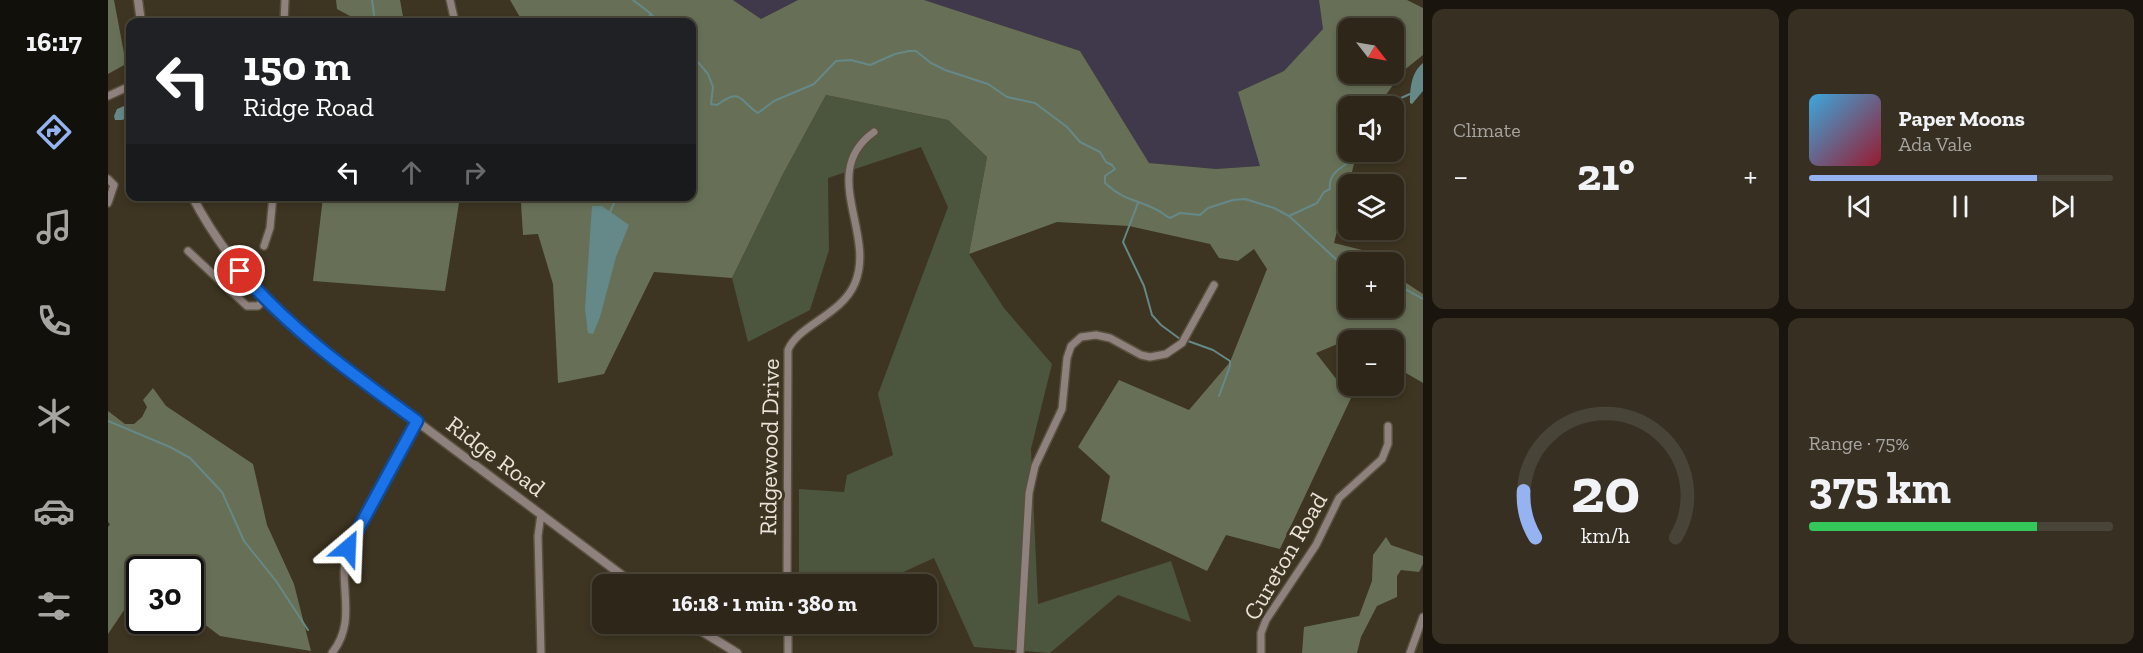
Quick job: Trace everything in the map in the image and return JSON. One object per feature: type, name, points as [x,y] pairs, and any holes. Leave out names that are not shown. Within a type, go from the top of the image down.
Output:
[{"type":"street","points":[[138,0],[140,18]]},
{"type":"street","points":[[284,18],[285,0]]},
{"type":"street","points":[[450,0],[454,18]]},
{"type":"street","points":[[108,96],[126,88]]},
{"type":"street","name":"Ridgewood Drive","points":[[787,574],[788,350],[795,339],[843,302],[856,281],[859,250],[849,173],[852,159],[861,145],[874,132]]},
{"type":"street","points":[[108,179],[114,185],[108,203]]},
{"type":"street","name":"Ridge Road","points":[[195,201],[229,256],[265,299],[307,339],[620,574]]},
{"type":"street","points":[[264,246],[270,228],[273,201]]},
{"type":"street","points":[[188,251],[247,306],[258,306],[265,299]]},
{"type":"street","points":[[1020,653],[1029,493],[1035,466],[1062,409],[1067,358],[1071,346],[1081,337],[1096,334],[1110,338],[1141,355],[1150,357],[1166,354],[1182,344],[1214,285]]},
{"type":"street","points":[[332,653],[340,640],[346,620],[345,565],[348,548],[417,421]]},
{"type":"street","name":"Cureton Road","points":[[1261,653],[1261,633],[1266,620],[1316,545],[1339,498],[1382,459],[1388,444],[1388,426]]},
{"type":"street","points":[[541,514],[538,536],[541,653]]},
{"type":"street","points":[[1410,653],[1423,617]]},
{"type":"street","points":[[706,634],[737,653]]},
{"type":"street","points":[[788,634],[788,653]]},
{"type":"shaded area","points":[[733,0],[798,0],[761,19]]},
{"type":"shaded area","points":[[924,0],[1319,0],[1323,29],[1284,71],[1238,92],[1261,166],[1216,169],[1149,163],[1080,51]]},
{"type":"green space","points":[[108,0],[114,0],[126,64],[108,74]]},
{"type":"green space","points":[[336,0],[400,0],[403,18],[354,18],[337,9]]},
{"type":"green space","points":[[510,0],[733,0],[761,19],[798,0],[924,0],[1080,51],[1149,163],[1216,169],[1260,166],[1238,92],[1284,71],[1323,29],[1319,0],[1407,0],[1423,8],[1423,55],[1404,70],[1404,18],[1338,18],[1338,84],[1394,84],[1385,96],[1338,96],[1338,162],[1354,162],[1351,174],[1338,174],[1338,227],[1334,243],[1365,252],[1338,252],[1338,318],[1404,318],[1404,282],[1423,294],[1423,383],[1404,372],[1404,330],[1338,330],[1338,344],[1316,353],[1338,381],[1338,396],[1351,398],[1280,549],[1226,535],[1207,571],[1101,521],[1110,476],[1078,447],[1119,380],[1189,410],[1230,362],[1267,269],[1254,249],[1238,261],[1219,258],[1210,244],[1129,226],[1057,222],[969,254],[987,157],[948,120],[826,95],[783,174],[732,278],[654,272],[604,374],[558,383],[553,284],[538,234],[523,235],[521,203],[459,203],[445,291],[313,281],[323,201],[696,201],[696,18],[520,18]]},
{"type":"green space","points":[[826,95],[948,120],[987,157],[969,254],[1004,308],[1052,364],[1031,449],[1038,604],[1171,561],[1191,622],[1118,595],[1050,653],[974,647],[934,558],[899,574],[799,574],[799,489],[844,492],[847,475],[893,455],[878,394],[948,207],[921,147],[828,178],[829,250],[810,310],[748,342],[732,278],[783,174]]},
{"type":"green space","points":[[153,388],[166,406],[253,464],[267,525],[294,584],[311,651],[220,636],[204,624],[204,556],[126,556],[126,607],[108,634],[108,527],[110,524],[108,522],[108,411],[125,424],[134,424],[142,417],[147,407],[143,400]]},
{"type":"green space","points":[[1386,537],[1391,545],[1423,556],[1423,564],[1419,572],[1401,570],[1397,576],[1397,597],[1377,606],[1361,637],[1357,653],[1302,653],[1304,627],[1359,616],[1372,581],[1373,555]]},
{"type":"water","points":[[1423,63],[1423,91],[1412,104],[1410,103],[1410,92],[1412,81],[1416,71]]},
{"type":"water","points":[[126,105],[126,118],[115,120],[117,109]]},
{"type":"water","points":[[592,206],[602,206],[629,225],[616,257],[600,317],[593,334],[588,333],[585,309]]},
{"type":"waterway","points":[[372,0],[374,18]]},
{"type":"waterway","points":[[633,0],[654,18]]},
{"type":"waterway","points":[[649,18],[650,13]]},
{"type":"waterway","points":[[696,60],[708,74],[713,87],[711,104],[717,105],[725,99],[736,96],[758,113],[774,101],[814,84],[836,61],[851,60],[870,65],[895,54],[916,51],[931,63],[945,70],[988,84],[1007,97],[1035,103],[1067,127],[1080,142],[1100,152],[1106,162],[1115,169],[1105,176],[1105,183],[1125,197],[1150,206],[1170,218],[1180,213],[1200,215],[1208,208],[1233,200],[1245,199],[1274,208],[1289,216],[1338,261]]},
{"type":"waterway","points":[[1404,97],[1410,94]]},
{"type":"waterway","points":[[1289,216],[1317,203],[1324,192],[1330,189],[1334,175],[1350,162]]},
{"type":"waterway","points":[[610,212],[615,201]]},
{"type":"waterway","points":[[1138,203],[1123,242],[1144,286],[1152,315],[1180,339]]},
{"type":"waterway","points":[[1404,289],[1423,299]]},
{"type":"waterway","points":[[1188,341],[1213,350],[1230,361],[1219,396]]},
{"type":"waterway","points":[[108,421],[170,447],[190,458],[222,492],[244,541],[276,581],[308,630]]},
{"type":"route","points":[[240,271],[265,299],[307,339],[417,421],[348,548]]}]
